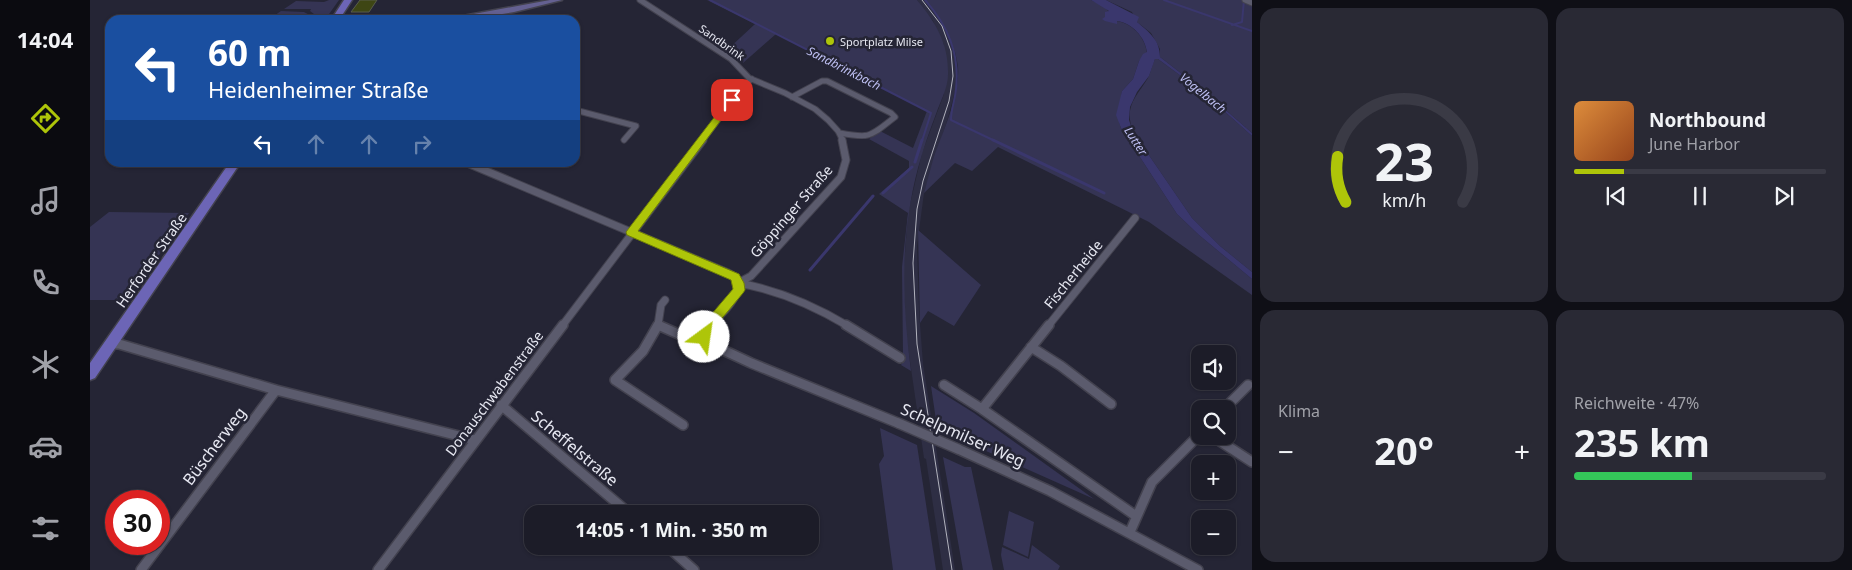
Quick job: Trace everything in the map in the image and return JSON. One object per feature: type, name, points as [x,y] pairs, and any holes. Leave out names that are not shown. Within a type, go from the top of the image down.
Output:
[{"type":"main road","points":[[339,15],[348,0]]},
{"type":"main road","points":[[487,15],[559,0]]},
{"type":"main road","name":"Herforder Straße","points":[[90,374],[233,167]]},
{"type":"street","name":"Sandbrink","points":[[631,232],[744,85],[752,79],[731,59],[640,0]]},
{"type":"street","points":[[1245,0],[1252,3]]},
{"type":"street","points":[[752,79],[792,97],[823,116],[840,133],[861,137],[869,136],[895,117],[892,113],[827,81],[822,81],[792,97]]},
{"type":"street","points":[[580,111],[636,126],[624,140]]},
{"type":"street","name":"Göppinger Straße","points":[[738,283],[751,276],[841,177],[846,159],[844,141],[840,133]]},
{"type":"street","points":[[477,167],[735,277],[739,290],[705,332],[704,337],[708,343]]},
{"type":"street","name":"Fischerheide","points":[[982,409],[1135,218]]},
{"type":"street","name":"Donauschwabenstraße","points":[[378,570],[631,232]]},
{"type":"street","points":[[738,283],[760,285],[817,309],[900,358]]},
{"type":"street","points":[[665,300],[661,305],[658,325],[643,351],[615,380],[682,425]]},
{"type":"street","name":"Schelpmilser Weg","points":[[658,325],[692,340],[708,343],[751,363],[898,423],[1042,487],[1130,532],[1198,570]]},
{"type":"street","points":[[110,344],[119,344],[143,350],[276,390],[475,440]]},
{"type":"street","points":[[1031,348],[1062,366],[1111,404]]},
{"type":"street","name":"Schelpmilser Weg","points":[[944,385],[982,409],[1136,516]]},
{"type":"street","points":[[1233,400],[1248,385]]},
{"type":"street","name":"Büscherweg","points":[[142,570],[276,390]]},
{"type":"street","name":"Scheffelstraße","points":[[502,405],[619,505]]},
{"type":"street","points":[[1130,532],[1152,482],[1191,443]]},
{"type":"street","points":[[1226,445],[1252,462]]},
{"type":"street","points":[[677,555],[694,570]]},
{"type":"shaded area","points":[[339,0],[328,15],[315,15],[310,11],[311,9],[284,9],[296,1],[324,2]]},
{"type":"shaded area","points":[[707,0],[917,0],[935,24],[946,51],[948,77],[918,168],[908,219],[904,269],[911,371],[901,365],[906,357],[903,355],[902,267],[908,213],[879,194],[909,168],[909,161],[869,139],[880,131],[913,148],[927,111],[776,34],[743,63],[726,51],[755,24]]},
{"type":"shaded area","points":[[917,0],[924,0],[937,15],[954,48],[958,70],[956,88],[947,121],[924,193],[917,246],[923,364],[955,570],[943,570],[906,334],[903,279],[908,213],[922,153],[944,94],[944,45],[933,21]]},
{"type":"shaded area","points":[[924,0],[1091,0],[1105,7],[1117,23],[1116,21],[1122,22],[1137,32],[1144,42],[1147,53],[1139,61],[1133,79],[1122,91],[1119,122],[1121,128],[1177,214],[1252,279],[1252,295],[1149,222],[998,147],[972,171],[955,163],[924,193],[953,102],[958,78],[958,67],[954,48],[946,31]]},
{"type":"shaded area","points":[[1106,0],[1242,0],[1252,4],[1252,133],[1204,91],[1160,57],[1160,49],[1151,33],[1137,22],[1132,12]]},
{"type":"shaded area","points":[[281,11],[304,12],[310,15],[275,15]]},
{"type":"shaded area","points":[[1155,59],[1158,59],[1204,93],[1252,136],[1252,272],[1220,246],[1192,218],[1133,132],[1130,109],[1135,97],[1148,78]]},
{"type":"shaded area","points":[[109,212],[189,213],[127,300],[90,300],[90,227]]},
{"type":"shaded area","points":[[918,230],[981,285],[954,326],[928,311],[920,323]]},
{"type":"shaded area","points":[[931,386],[974,413],[1094,499],[968,443],[969,440],[937,427]]},
{"type":"shaded area","points":[[880,428],[917,445],[936,570],[893,570],[879,464],[884,456]]},
{"type":"shaded area","points":[[943,457],[965,467],[971,467],[993,570],[963,570]]},
{"type":"shaded area","points":[[1009,511],[1034,522],[1028,557],[1003,545]]},
{"type":"shaded area","points":[[1032,545],[1060,566],[1058,570],[1004,570],[1001,555],[1002,547],[1029,559]]},
{"type":"water","name":"Lutter","points":[[1091,0],[1106,0],[1139,17],[1137,22],[1156,41],[1160,57],[1204,91],[1252,133],[1252,136],[1204,93],[1158,59],[1155,59],[1149,76],[1137,92],[1130,107],[1129,120],[1133,132],[1192,218],[1220,246],[1252,272],[1252,279],[1177,214],[1121,128],[1116,115],[1122,91],[1133,79],[1139,61],[1143,54],[1147,52],[1146,46],[1141,36],[1133,28],[1123,22],[1117,21],[1117,24],[1102,19],[1105,17],[1105,12],[1109,11]]},
{"type":"building","points":[[360,0],[377,0],[369,12],[351,12]]},
{"type":"waterway","name":"Sandbrinkbach","points":[[710,0],[931,113],[922,141]]},
{"type":"waterway","points":[[925,0],[946,30],[954,52],[957,76],[951,120],[995,141]]},
{"type":"waterway","points":[[1164,0],[1234,25]]},
{"type":"waterway","points":[[1234,25],[1242,22],[1244,0]]},
{"type":"waterway","points":[[1234,25],[1252,31]]},
{"type":"waterway","name":"Sandbrinkbach","points":[[915,162],[922,140]]},
{"type":"waterway","points":[[993,140],[1104,193]]},
{"type":"waterway","name":"Sandbrinkbach","points":[[883,193],[912,167]]},
{"type":"waterway","name":"Sandbrinkbach","points":[[810,270],[873,196]]},
{"type":"tram line","points":[[922,0],[942,26],[951,51],[953,76],[949,101],[923,181],[917,209],[913,263],[917,344],[952,570]]},
{"type":"place","name":"Sportplatz Milse","points":[[830,41]]},
{"type":"route","points":[[704,337],[708,326],[739,290],[735,277],[631,232],[732,100]]},
{"type":"water label","name":"Vogelbach","points":[[1203,93]]}]
